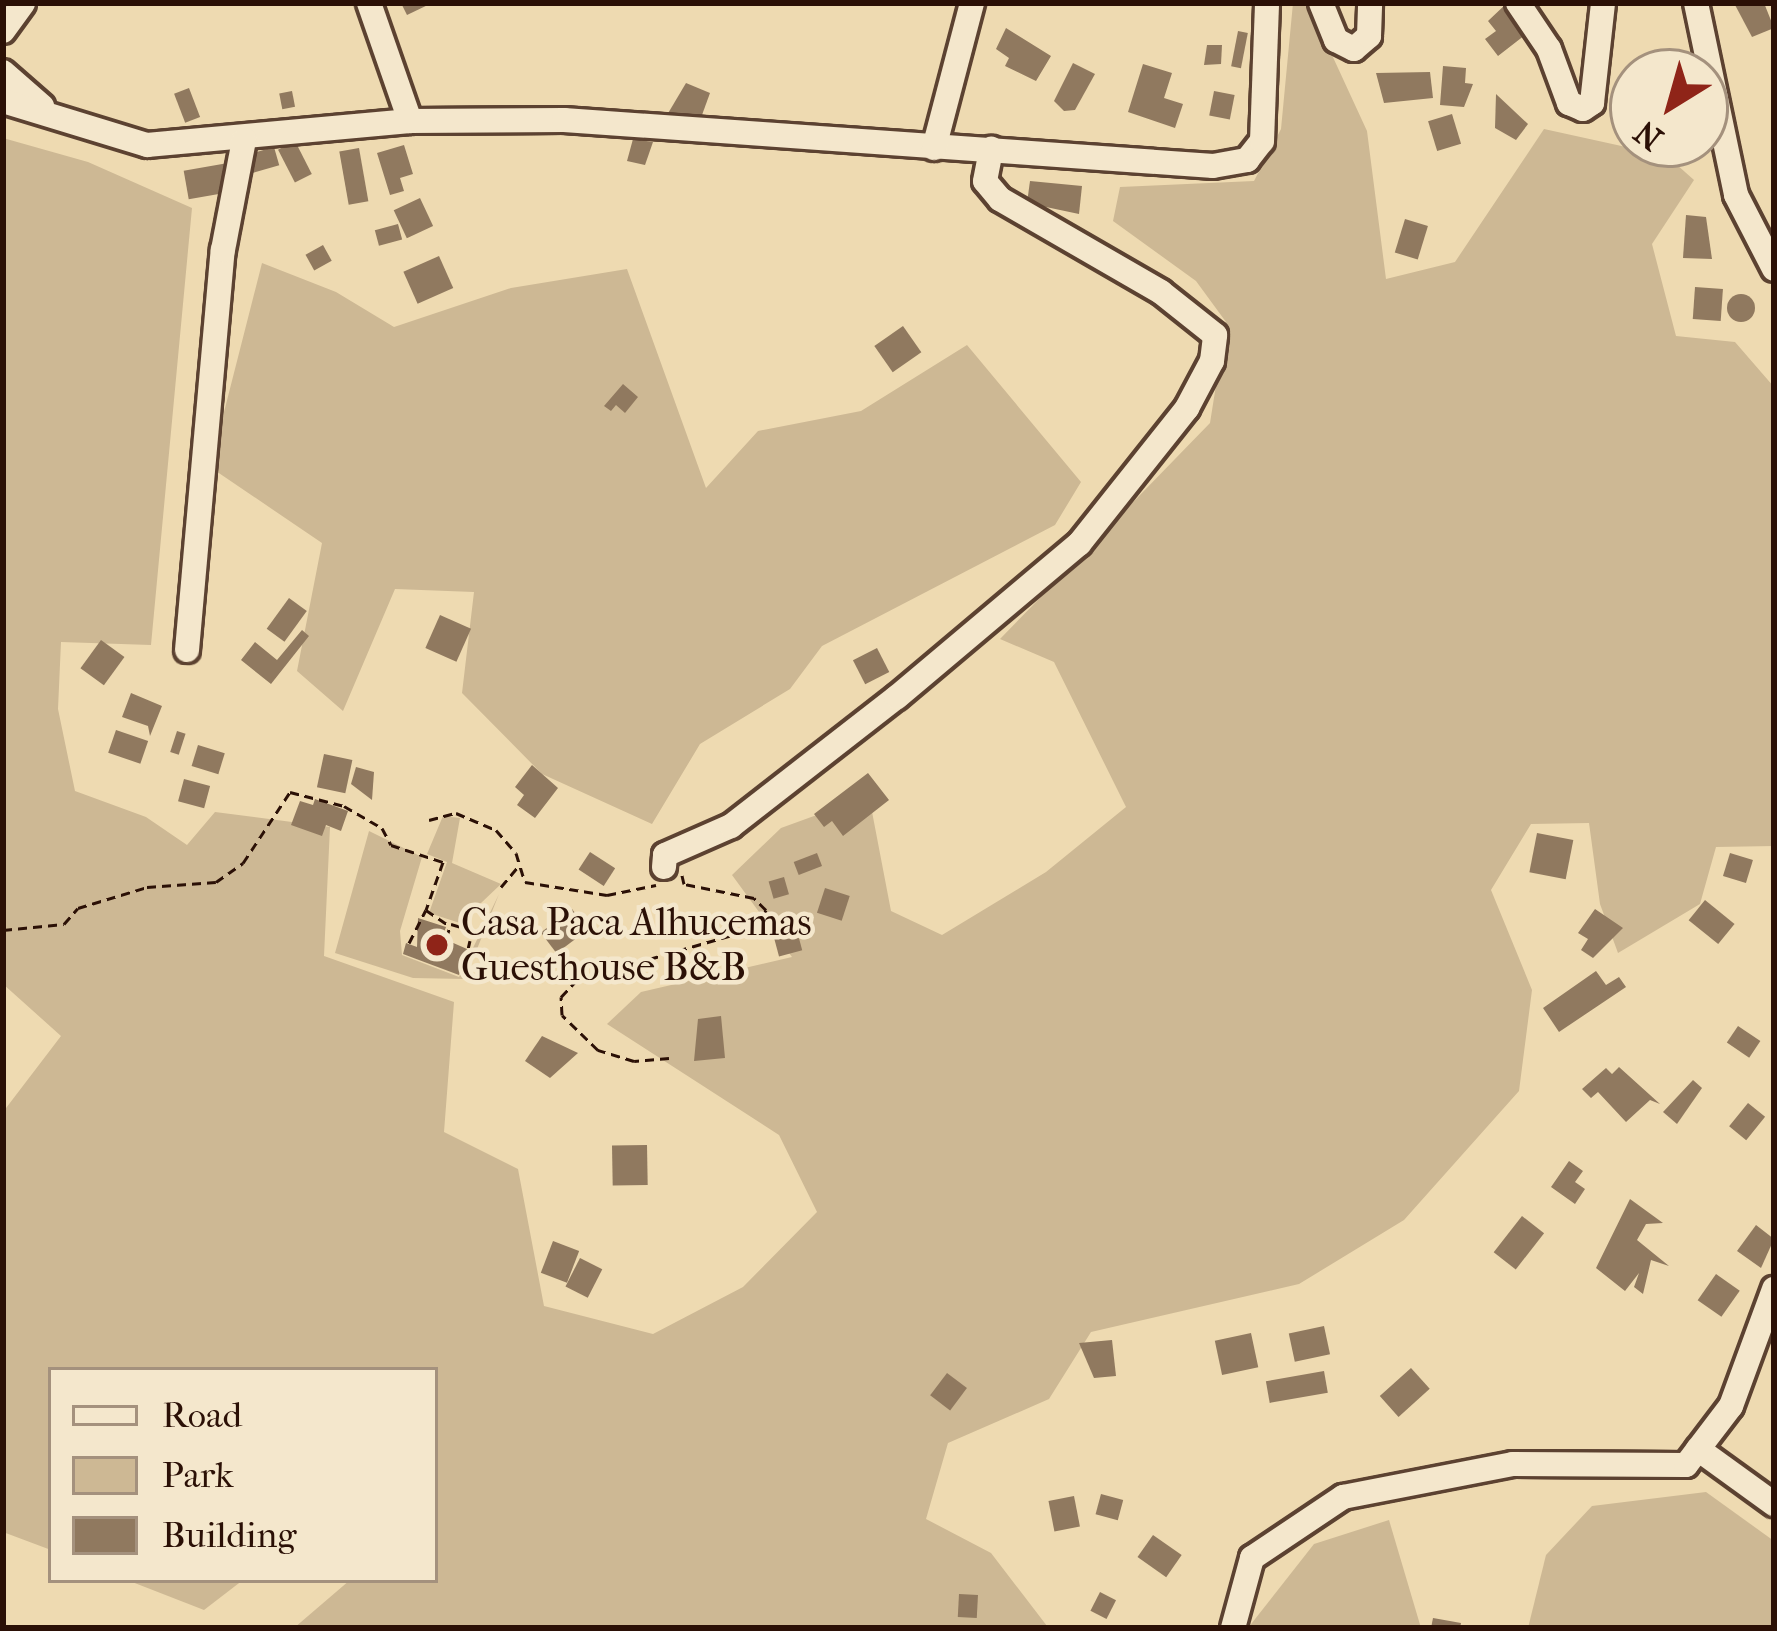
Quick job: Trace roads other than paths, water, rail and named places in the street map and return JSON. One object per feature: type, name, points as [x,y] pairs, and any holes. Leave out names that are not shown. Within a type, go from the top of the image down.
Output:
[{"type":"street","points":[[3,31],[23,3]]},
{"type":"street","points":[[369,3],[410,121]]},
{"type":"street","points":[[934,148],[972,3]]},
{"type":"street","points":[[3,101],[147,146],[410,121],[564,120],[1213,166],[1247,160],[1262,141],[1267,3]]},
{"type":"street","points":[[1321,3],[1336,40],[1354,49],[1369,36],[1370,3]]},
{"type":"street","points":[[1518,3],[1549,49],[1569,103],[1583,109],[1592,103],[1603,3]]},
{"type":"street","points":[[1696,3],[1736,195],[1774,269]]},
{"type":"street","points":[[3,72],[16,90],[74,126]]},
{"type":"street","points":[[187,650],[223,250],[244,140]]},
{"type":"street","points":[[674,859],[730,826],[1066,556],[1187,408],[1212,361],[1215,335],[1161,292],[1000,199],[985,181],[992,149]]},
{"type":"street","points":[[1233,1628],[1252,1558],[1342,1497],[1513,1464],[1686,1466],[1730,1406],[1774,1289]]},
{"type":"street","points":[[1698,1449],[1774,1504]]},
{"type":"place","name":"Casa Paca Alhucemas Guesthouse B&B","points":[[437,945]]}]
